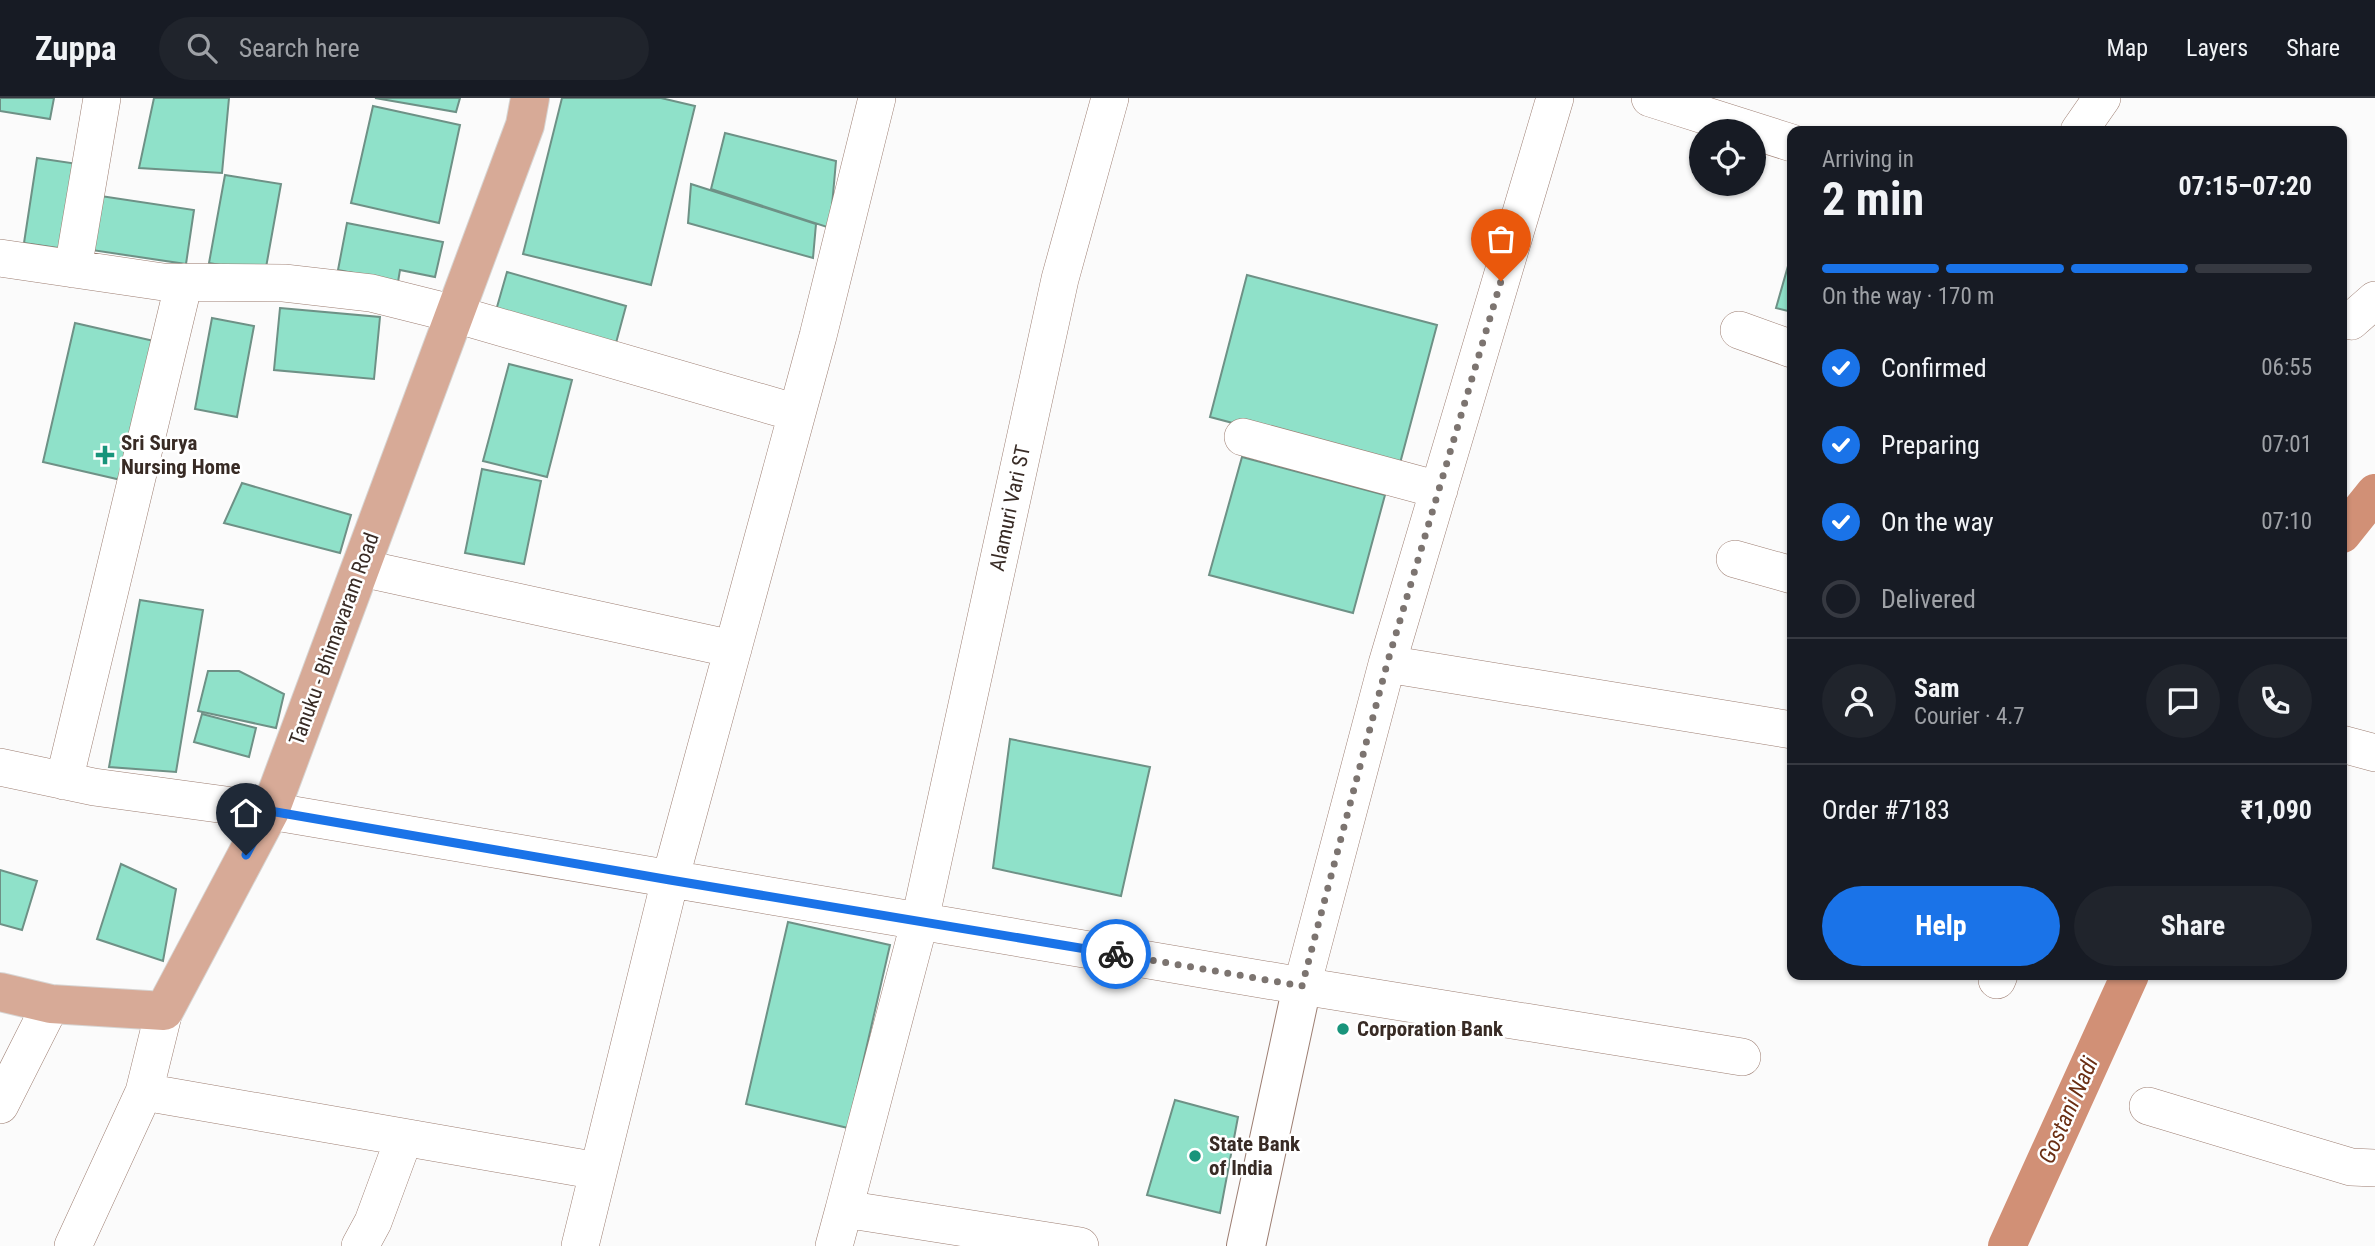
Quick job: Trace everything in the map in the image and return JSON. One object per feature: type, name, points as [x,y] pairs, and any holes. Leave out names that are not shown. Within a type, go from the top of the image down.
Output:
[{"type":"main road","name":"Tanuku - Bhimavaram Road","points":[[164,1011],[270,811],[525,125],[530,98]]},
{"type":"main road","points":[[0,992],[51,1004],[164,1011]]},
{"type":"street","points":[[73,269],[102,98]]},
{"type":"street","points":[[580,1246],[670,880],[797,413],[877,98]]},
{"type":"street","name":"Alamuri Vari ST","points":[[834,1246],[920,920],[1060,279],[1110,98]]},
{"type":"street","points":[[1246,1246],[1302,986],[1387,664],[1555,98]]},
{"type":"street","points":[[1650,98],[1787,141]]},
{"type":"street","points":[[2082,126],[2102,98]]},
{"type":"street","points":[[0,258],[163,282],[296,284],[371,293],[455,314],[797,413]]},
{"type":"street","points":[[64,781],[184,282]]},
{"type":"street","points":[[2347,320],[2351,321],[2375,300]]},
{"type":"street","points":[[1739,330],[1787,347]]},
{"type":"street","points":[[1243,437],[1439,490]]},
{"type":"street","points":[[1735,559],[1787,574]]},
{"type":"street","points":[[361,568],[733,649]]},
{"type":"street","points":[[1387,664],[1787,729]]},
{"type":"street","points":[[2347,745],[2375,753]]},
{"type":"street","points":[[0,767],[94,787],[270,811],[1302,986],[1742,1057]]},
{"type":"street","points":[[0,1105],[51,1004]]},
{"type":"street","points":[[72,1246],[144,1092],[164,1011]]},
{"type":"street","points":[[144,1092],[598,1171]]},
{"type":"street","points":[[2148,1106],[2351,1167],[2375,1168]]},
{"type":"street","points":[[360,1246],[373,1222],[404,1138]]},
{"type":"street","points":[[845,1209],[1042,1243],[1080,1246]]},
{"type":"building","points":[[0,98],[54,98],[50,119],[0,111]]},
{"type":"building","points":[[154,98],[229,98],[222,173],[139,168]]},
{"type":"building","points":[[375,98],[460,98],[456,112]]},
{"type":"building","points":[[562,98],[661,98],[695,106],[651,285],[523,254]]},
{"type":"building","points":[[373,106],[460,125],[439,223],[351,203]]},
{"type":"building","points":[[725,133],[836,161],[830,228],[711,189]]},
{"type":"building","points":[[37,158],[78,164],[65,249],[24,243]]},
{"type":"building","points":[[225,175],[281,184],[265,273],[209,263]]},
{"type":"building","points":[[691,184],[816,224],[813,258],[688,223]]},
{"type":"building","points":[[94,195],[194,210],[186,264],[85,249]]},
{"type":"building","points":[[347,223],[443,242],[435,277],[400,270],[398,282],[338,270]]},
{"type":"building","points":[[1787,270],[1787,311],[1776,308]]},
{"type":"building","points":[[507,272],[626,306],[613,354],[493,321]]},
{"type":"building","points":[[1247,275],[1437,325],[1399,467],[1210,417]]},
{"type":"building","points":[[280,308],[380,317],[374,379],[274,370]]},
{"type":"building","points":[[212,318],[254,326],[237,417],[195,409]]},
{"type":"building","points":[[75,323],[154,341],[121,480],[43,462]]},
{"type":"building","points":[[509,364],[572,380],[547,477],[483,461]]},
{"type":"building","points":[[1242,457],[1385,495],[1353,613],[1209,575]]},
{"type":"building","points":[[482,469],[541,481],[524,564],[465,553]]},
{"type":"building","points":[[242,483],[351,515],[340,553],[224,523]]},
{"type":"building","points":[[140,600],[203,610],[176,772],[109,767]]},
{"type":"building","points":[[208,671],[239,671],[284,694],[276,728],[198,711]]},
{"type":"building","points":[[202,714],[256,728],[249,757],[194,742]]},
{"type":"building","points":[[1010,739],[1150,767],[1121,896],[993,868]]},
{"type":"building","points":[[121,864],[176,889],[163,961],[97,939]]},
{"type":"building","points":[[0,870],[37,881],[22,930],[0,924]]},
{"type":"building","points":[[788,922],[890,945],[848,1128],[746,1104]]},
{"type":"building","name":"State Bank of India","points":[[1175,1100],[1238,1117],[1220,1213],[1147,1195]]},
{"type":"waterway","name":"Gostani Nadi","points":[[2347,528],[2375,493]]},
{"type":"waterway","name":"Gostani Nadi","points":[[2007,1246],[2128,980]]},
{"type":"way so far","points":[[1116,954],[1302,986],[1387,664],[1501,281]]},
{"type":"place","name":"Sri Surya Nursing Home","points":[[105,455]]},
{"type":"place","name":"Corporation Bank","points":[[1343,1029]]},
{"type":"place","name":"State Bank of India","points":[[1195,1156]]},
{"type":"route","points":[[246,855],[270,811],[1116,954]]}]
